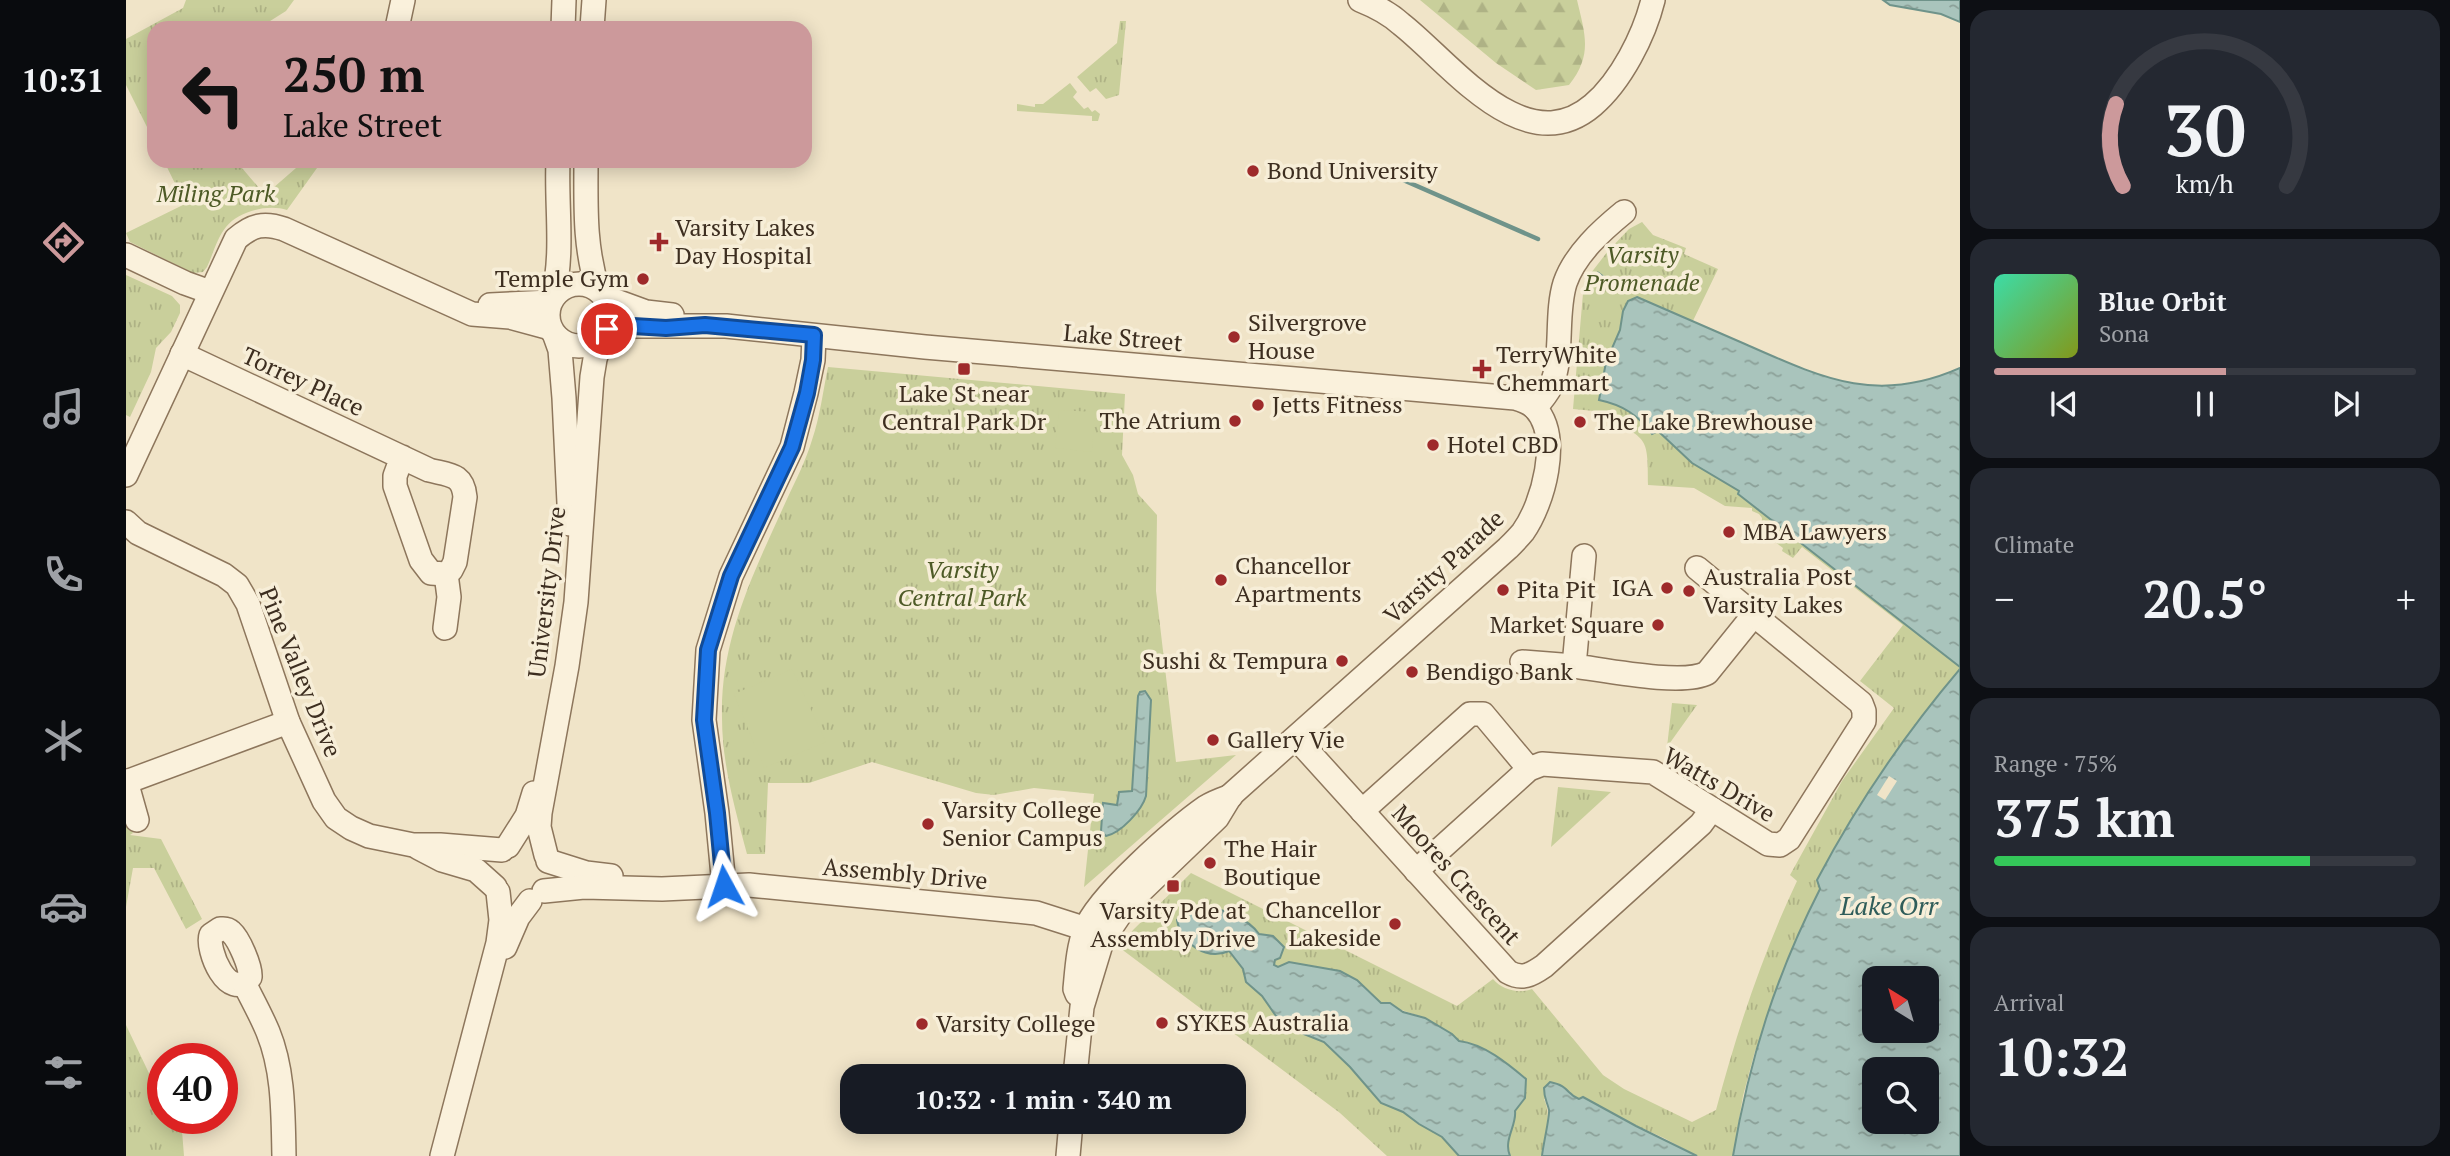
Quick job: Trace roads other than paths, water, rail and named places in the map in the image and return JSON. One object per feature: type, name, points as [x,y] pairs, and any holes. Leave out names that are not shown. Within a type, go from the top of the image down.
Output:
[{"type":"street","points":[[398,21],[403,0]]},
{"type":"street","points":[[562,21],[564,0]]},
{"type":"street","points":[[592,21],[594,0]]},
{"type":"street","points":[[1360,0],[1384,11],[1399,22],[1492,102],[1508,113],[1536,123],[1563,120],[1586,111],[1608,92],[1647,25],[1653,0]]},
{"type":"street","points":[[552,332],[547,310],[558,276],[558,168]]},
{"type":"street","points":[[126,475],[236,239],[246,229],[259,224],[284,229],[472,314],[509,317],[552,332],[570,345],[588,345],[605,332],[610,313],[588,257],[586,168]]},
{"type":"street","points":[[1535,408],[1553,379],[1561,299],[1566,280],[1587,249],[1606,227],[1624,212]]},
{"type":"street","points":[[126,255],[209,292]]},
{"type":"street","points":[[445,302],[519,304],[551,299],[559,290],[579,283],[601,293]]},
{"type":"street","name":"Lake Street","points":[[601,293],[646,312],[679,317],[705,325]]},
{"type":"street","name":"Lake Street","points":[[605,332],[633,326],[666,328],[705,325],[938,349],[1515,398],[1535,408]]},
{"type":"street","name":"University Drive","points":[[505,848],[527,816],[533,799],[571,564],[567,431],[559,350],[552,332]]},
{"type":"street","name":"University Drive","points":[[547,858],[539,827],[540,813],[571,636],[585,499],[592,377],[595,359],[605,332]]},
{"type":"street","points":[[724,886],[704,720],[708,650],[731,576],[792,447],[807,393],[814,335]]},
{"type":"street","name":"Torrey Place","points":[[182,354],[429,470],[457,478],[464,486],[465,497],[456,562],[446,574],[449,597],[445,628]]},
{"type":"street","name":"Varsity Parade","points":[[1076,1064],[1082,1007],[1075,989],[1095,932],[1100,904],[1140,864],[1208,806],[1231,796],[1523,532],[1542,492],[1549,454],[1545,426],[1535,408]]},
{"type":"street","points":[[402,457],[395,476],[395,486],[421,560],[431,573],[446,574]]},
{"type":"street","name":"Pine Valley Drive","points":[[126,522],[138,533],[224,575],[237,585],[248,604],[288,722],[324,801],[336,818],[369,836],[413,845],[505,848]]},
{"type":"street","points":[[1574,666],[1584,556]]},
{"type":"street","name":"Watts Drive","points":[[1529,769],[1542,764],[1653,772],[1768,844],[1780,845],[1789,839],[1864,721],[1864,711],[1861,703],[1697,568]]},
{"type":"street","points":[[1522,662],[1699,678],[1707,673],[1753,616]]},
{"type":"street","points":[[1362,811],[1470,714],[1483,715],[1529,769],[1416,871]]},
{"type":"street","points":[[137,820],[126,782],[288,722]]},
{"type":"street","name":"Moores Crescent","points":[[1296,738],[1508,972],[1524,977],[1534,973],[1580,934],[1701,824],[1712,809]]},
{"type":"street","points":[[442,1156],[498,943],[501,920],[492,867],[505,848],[524,843],[540,849],[547,858],[551,877],[518,917],[504,949],[450,1156]]},
{"type":"street","name":"Pine Valley Drive","points":[[413,845],[442,860],[476,870],[497,890]]},
{"type":"street","name":"Assembly Drive","points":[[547,858],[586,873],[662,879],[697,887]]},
{"type":"street","name":"Assembly Drive","points":[[537,896],[584,887],[662,889],[749,885],[1036,913],[1095,932]]},
{"type":"street","points":[[497,890],[513,901],[537,896]]},
{"type":"street","points":[[244,983],[268,1033],[277,1063],[282,1094],[284,1156]]},
{"type":"street","points":[[1068,1156],[1070,1134]]},
{"type":"water","points":[[1883,0],[1960,0],[1960,22],[1941,14],[1890,5]]},
{"type":"water","points":[[1637,297],[1799,367],[1850,383],[1902,385],[1930,379],[1960,368],[1960,667],[1738,494],[1739,491],[1692,463],[1658,431],[1652,434],[1629,412],[1599,400],[1606,362],[1620,330],[1623,311],[1628,301]]},
{"type":"water","name":"Lake Orr","points":[[1960,669],[1960,1156],[1733,1156],[1747,1086],[1766,1019],[1790,954],[1820,889],[1817,880],[1865,797]]},
{"type":"water","points":[[1145,691],[1151,700],[1146,796],[1130,820],[1106,836],[1101,831],[1103,803],[1117,805],[1119,792],[1132,791],[1138,696]]},
{"type":"water","points":[[1204,905],[1241,919],[1259,934],[1273,936],[1284,947],[1274,965],[1278,967],[1289,962],[1340,971],[1357,980],[1381,1003],[1390,1003],[1403,1012],[1425,1018],[1459,1041],[1495,1055],[1519,1073],[1526,1079],[1525,1098],[1515,1111],[1508,1144],[1510,1156],[1459,1156],[1442,1137],[1403,1112],[1381,1103],[1324,1042],[1304,1034],[1276,1016],[1262,996],[1246,982],[1243,969],[1229,951],[1212,954],[1189,943],[1177,920],[1186,908]]},
{"type":"water","points":[[1550,1082],[1561,1086],[1575,1097],[1583,1097],[1697,1156],[1542,1156],[1549,1113],[1544,1088]]},
{"type":"waterway","points":[[1394,176],[1538,239]]},
{"type":"waterway","points":[[1598,274],[1607,281]]},
{"type":"place","name":"Bond University","points":[[1253,171]]},
{"type":"place","name":"Varsity Lakes Day Hospital","points":[[659,242]]},
{"type":"place","name":"Temple Gym","points":[[643,279]]},
{"type":"place","name":"Silvergrove House","points":[[1234,337]]},
{"type":"place","name":"Lake St near Central Park Dr","points":[[964,369]]},
{"type":"place","name":"TerryWhite Chemmart","points":[[1482,369]]},
{"type":"place","name":"Jetts Fitness","points":[[1258,405]]},
{"type":"place","name":"The Atrium","points":[[1235,421]]},
{"type":"place","name":"The Lake Brewhouse","points":[[1580,422]]},
{"type":"place","name":"Hotel CBD","points":[[1433,445]]},
{"type":"place","name":"MBA Lawyers","points":[[1729,532]]},
{"type":"place","name":"Chancellor Apartments","points":[[1221,580]]},
{"type":"place","name":"IGA","points":[[1667,588]]},
{"type":"place","name":"Pita Pit","points":[[1503,590]]},
{"type":"place","name":"Australia Post Varsity Lakes","points":[[1689,591]]},
{"type":"place","name":"Market Square","points":[[1658,625]]},
{"type":"place","name":"Sushi & Tempura","points":[[1342,661]]},
{"type":"place","name":"Bendigo Bank","points":[[1412,672]]},
{"type":"place","name":"Gallery Vie","points":[[1213,740]]},
{"type":"place","name":"Varsity College Senior Campus","points":[[928,824]]},
{"type":"place","name":"The Hair Boutique","points":[[1210,863]]},
{"type":"place","name":"Varsity Pde at Assembly Drive","points":[[1173,886]]},
{"type":"place","name":"Chancellor Lakeside","points":[[1395,924]]},
{"type":"place","name":"SYKES Australia","points":[[1162,1023]]},
{"type":"place","name":"Varsity College","points":[[922,1024]]},
{"type":"park label","name":"Miling Park","points":[[216,194]]},
{"type":"park label","name":"Varsity Promenade","points":[[1642,269]]},
{"type":"park label","name":"Varsity Central Park","points":[[962,584]]}]
